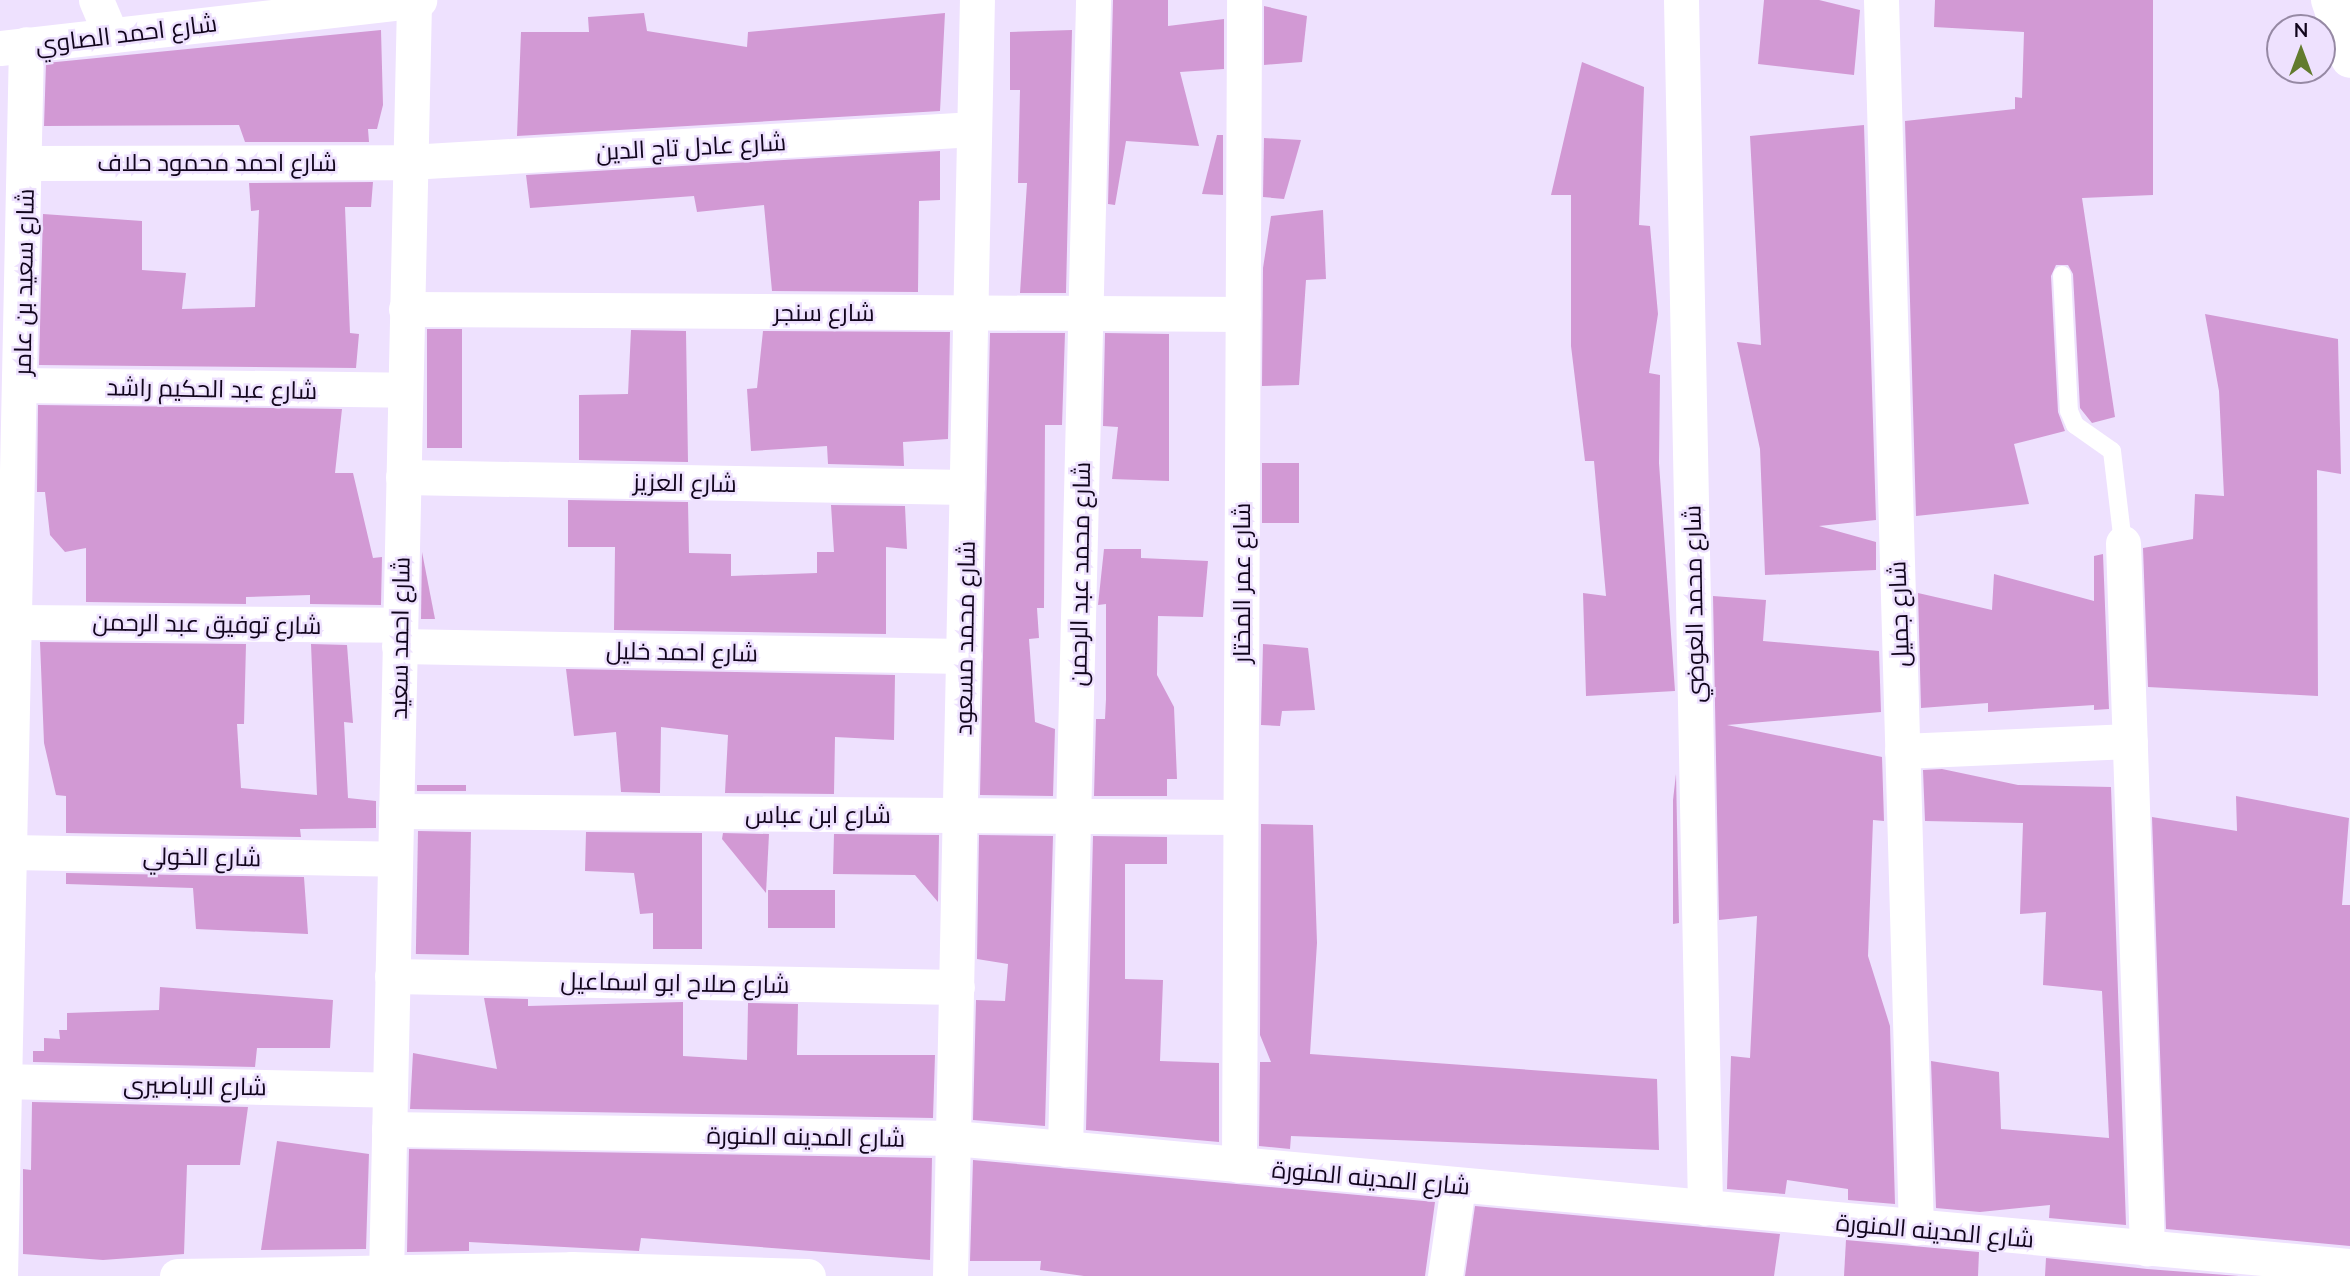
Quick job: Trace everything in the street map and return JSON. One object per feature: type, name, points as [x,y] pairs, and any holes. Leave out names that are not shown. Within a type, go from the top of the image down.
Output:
[{"type":"street","points":[[96,0],[110,33]]},
{"type":"street","name":"شارع احمد الصاوي","points":[[7,46],[110,33],[237,10],[419,0]]},
{"type":"street","name":"شارع محمد مسعود","points":[[950,1276],[977,0]]},
{"type":"street","name":"شارع محمد عبد الرحمن","points":[[1065,1149],[1093,0]]},
{"type":"street","name":"شارع عمر المختار","points":[[1239,1165],[1244,0]]},
{"type":"street","name":"شارع محمد العوضي","points":[[1681,0],[1705,1208]]},
{"type":"street","name":"شارع جميل","points":[[1881,0],[1916,1228]]},
{"type":"street","points":[[2330,0],[2350,59]]},
{"type":"street","name":"شارع احمد سعيد","points":[[386,1275],[414,1]]},
{"type":"street","name":"شارع سعيد بن عامر","points":[[0,1276],[2,1081],[25,163],[7,46]]},
{"type":"street","name":"شارع عادل تاج الدين","points":[[409,162],[974,129]]},
{"type":"street","name":"شارع احمد محمود حلاف","points":[[25,163],[409,162]]},
{"type":"street","name":"شارع سنجر","points":[[406,309],[1243,314]]},
{"type":"street","name":"شارع عبد الحكيم راشد","points":[[20,385],[405,390]]},
{"type":"street","name":"شارع العزيز","points":[[403,477],[967,486]]},
{"type":"street","points":[[2123,543],[2147,1249]]},
{"type":"street","name":"شارع توفيق عبد الرحمن","points":[[14,622],[399,636]]},
{"type":"street","name":"شارع احمد خليل","points":[[399,636],[964,656]]},
{"type":"street","points":[[1902,751],[2130,741]]},
{"type":"street","name":"شارع ابن عباس","points":[[396,811],[1240,817]]},
{"type":"street","name":"شارع الخولي","points":[[9,852],[395,859]]},
{"type":"street","name":"شارع صلاح ابو اسماعيل","points":[[392,976],[957,988]]},
{"type":"street","name":"شارع الاباصيرى","points":[[2,1081],[390,1090]]},
{"type":"street","name":"شارع المدينه المنورة","points":[[389,1129],[954,1138],[2350,1266]]},
{"type":"street","points":[[1446,1276],[1458,1186]]},
{"type":"street","points":[[177,1276],[386,1275],[571,1269],[808,1276]]},
{"type":"lane","points":[[2062,275],[2069,411],[2075,425],[2112,451],[2123,543]]},
{"type":"building","points":[[1113,0],[1168,0],[1168,26],[1224,19],[1224,69],[1180,72],[1199,146],[1126,141],[1115,205],[1108,204]]},
{"type":"building","points":[[1764,0],[1819,0],[1860,10],[1854,75],[1758,64]]},
{"type":"building","points":[[1935,0],[2153,0],[2153,195],[2082,198],[2115,417],[2092,423],[2080,408],[2073,274],[2068,265],[2056,265],[2051,276],[2058,412],[2065,431],[2014,444],[2029,504],[1916,516],[1905,121],[2015,109],[2015,97],[2022,98],[2024,32],[1934,27]]},
{"type":"building","points":[[1264,6],[1307,16],[1302,62],[1264,65]]},
{"type":"building","points":[[644,13],[647,31],[747,47],[748,32],[945,13],[940,111],[517,136],[521,32],[589,32],[588,17]]},
{"type":"building","points":[[381,30],[383,105],[377,129],[368,129],[369,142],[245,142],[239,125],[44,126],[46,63]]},
{"type":"building","points":[[1072,30],[1066,293],[1020,293],[1027,183],[1018,183],[1020,90],[1010,90],[1010,32]]},
{"type":"building","points":[[1582,62],[1644,87],[1639,225],[1650,226],[1658,314],[1649,373],[1660,375],[1659,463],[1675,691],[1586,696],[1583,593],[1606,596],[1594,461],[1585,461],[1571,346],[1571,195],[1551,195]]},
{"type":"building","points":[[1864,125],[1876,520],[1819,526],[1876,542],[1876,570],[1765,575],[1760,449],[1737,342],[1761,345],[1750,136]]},
{"type":"building","points":[[1217,135],[1223,135],[1223,195],[1202,194]]},
{"type":"building","points":[[1264,138],[1301,140],[1284,199],[1263,197]]},
{"type":"building","points":[[940,151],[940,200],[919,201],[918,292],[772,291],[764,205],[697,212],[694,196],[530,208],[526,175]]},
{"type":"building","points":[[373,182],[371,207],[345,207],[350,333],[359,334],[356,368],[39,365],[43,214],[142,221],[142,270],[186,273],[182,309],[255,307],[259,210],[251,211],[249,183]]},
{"type":"building","points":[[1323,210],[1326,279],[1306,280],[1299,385],[1262,386],[1263,268],[1271,216]]},
{"type":"building","points":[[2205,314],[2338,339],[2341,474],[2317,470],[2318,696],[2148,687],[2143,548],[2193,539],[2195,494],[2224,496],[2219,391]]},
{"type":"building","points":[[427,329],[462,329],[462,448],[427,448]]},
{"type":"building","points":[[631,330],[686,331],[688,462],[579,460],[579,395],[628,394]]},
{"type":"building","points":[[763,331],[950,332],[948,439],[903,442],[904,466],[828,464],[827,446],[751,451],[747,389],[757,388]]},
{"type":"building","points":[[990,333],[1065,333],[1062,425],[1045,425],[1044,608],[1037,608],[1039,638],[1029,639],[1035,722],[1055,729],[1053,796],[980,795]]},
{"type":"building","points":[[1105,333],[1169,334],[1169,481],[1112,479],[1118,427],[1103,426]]},
{"type":"building","points":[[38,405],[342,409],[335,473],[353,473],[373,558],[382,557],[381,605],[310,604],[310,595],[246,597],[246,604],[86,602],[86,548],[65,552],[50,535],[45,492],[37,492]]},
{"type":"building","points":[[1262,463],[1299,463],[1299,523],[1262,523]]},
{"type":"building","points":[[568,500],[688,502],[689,553],[731,554],[731,576],[817,573],[817,552],[834,552],[831,505],[905,506],[907,549],[886,547],[886,634],[614,630],[615,547],[568,547]]},
{"type":"building","points":[[1104,549],[1141,549],[1141,558],[1208,561],[1203,617],[1158,616],[1157,675],[1174,707],[1177,779],[1167,779],[1167,796],[1094,796],[1096,719],[1105,719],[1106,699],[1106,604],[1098,605]]},
{"type":"building","points":[[422,552],[435,619],[421,619]]},
{"type":"building","points":[[2103,554],[2109,709],[2094,710],[2094,705],[1988,712],[1988,703],[1921,708],[1918,593],[1992,610],[1994,574],[2094,601],[2094,556]]},
{"type":"building","points":[[1713,596],[1766,600],[1763,641],[1879,651],[1881,712],[1727,725],[1882,757],[1884,821],[1873,820],[1868,956],[1890,1026],[1895,1204],[1848,1200],[1848,1189],[1787,1180],[1785,1194],[1727,1189],[1731,1056],[1750,1058],[1757,916],[1719,920]]},
{"type":"building","points":[[40,642],[246,644],[244,724],[237,724],[241,788],[317,795],[311,644],[347,645],[353,723],[344,722],[348,798],[376,801],[376,828],[300,829],[301,837],[66,833],[66,796],[56,795],[44,743]]},
{"type":"building","points":[[1263,644],[1308,648],[1315,710],[1282,711],[1280,726],[1261,725]]},
{"type":"building","points":[[566,669],[895,675],[894,740],[835,737],[834,794],[725,793],[728,735],[661,727],[660,793],[621,792],[616,732],[574,736]]},
{"type":"building","points":[[1942,769],[2018,785],[2111,787],[2126,1225],[2049,1218],[2050,1205],[1980,1212],[1936,1208],[1931,1061],[1999,1072],[2001,1129],[2109,1138],[2102,991],[2043,985],[2046,912],[2020,914],[2023,823],[1925,821],[1923,770]]},
{"type":"building","points":[[1676,774],[1679,923],[1673,924],[1673,800]]},
{"type":"building","points":[[417,785],[466,785],[466,791],[417,791]]},
{"type":"building","points":[[2236,796],[2349,818],[2342,905],[2350,905],[2350,1246],[2166,1229],[2152,817],[2237,831]]},
{"type":"building","points":[[1261,824],[1313,825],[1317,943],[1310,1054],[1657,1079],[1659,1150],[1291,1136],[1290,1149],[1259,1146],[1260,1062],[1271,1062],[1260,1035]]},
{"type":"building","points":[[418,831],[471,832],[469,955],[416,954]]},
{"type":"building","points":[[586,832],[702,833],[702,949],[653,949],[653,913],[640,914],[634,873],[585,871]]},
{"type":"building","points":[[723,833],[769,834],[766,893],[722,839]]},
{"type":"building","points":[[834,834],[939,835],[938,902],[915,875],[833,874]]},
{"type":"building","points":[[979,835],[1053,836],[1045,1126],[973,1120],[976,1000],[1005,1001],[1008,964],[977,959]]},
{"type":"building","points":[[1093,836],[1167,837],[1167,864],[1125,864],[1125,979],[1163,980],[1160,1061],[1219,1063],[1219,1142],[1086,1130]]},
{"type":"building","points":[[66,873],[304,877],[308,934],[196,929],[193,888],[66,884]]},
{"type":"building","points":[[768,890],[835,890],[835,928],[768,928]]},
{"type":"building","points":[[160,987],[333,1000],[330,1048],[257,1048],[255,1067],[33,1062],[33,1051],[44,1051],[44,1038],[60,1039],[59,1030],[67,1030],[67,1013],[159,1010]]},
{"type":"building","points":[[484,998],[528,999],[528,1006],[683,1002],[683,1056],[747,1060],[748,1003],[798,1004],[797,1055],[935,1055],[933,1118],[410,1109],[413,1053],[497,1069]]},
{"type":"building","points":[[32,1102],[248,1107],[240,1165],[187,1165],[184,1254],[103,1260],[23,1254],[23,1169],[31,1170]]},
{"type":"building","points":[[277,1141],[369,1154],[366,1249],[261,1250]]},
{"type":"building","points":[[409,1149],[932,1158],[930,1260],[641,1238],[639,1251],[469,1242],[469,1251],[407,1252]]},
{"type":"building","points":[[973,1160],[1435,1202],[1425,1276],[1084,1276],[1040,1270],[1041,1261],[970,1261]]},
{"type":"building","points":[[1475,1206],[1780,1234],[1774,1276],[1465,1276]]},
{"type":"building","points":[[1846,1240],[1979,1252],[1978,1276],[1844,1276]]},
{"type":"building","points":[[2046,1258],[2147,1269],[2239,1276],[2045,1276]]}]
